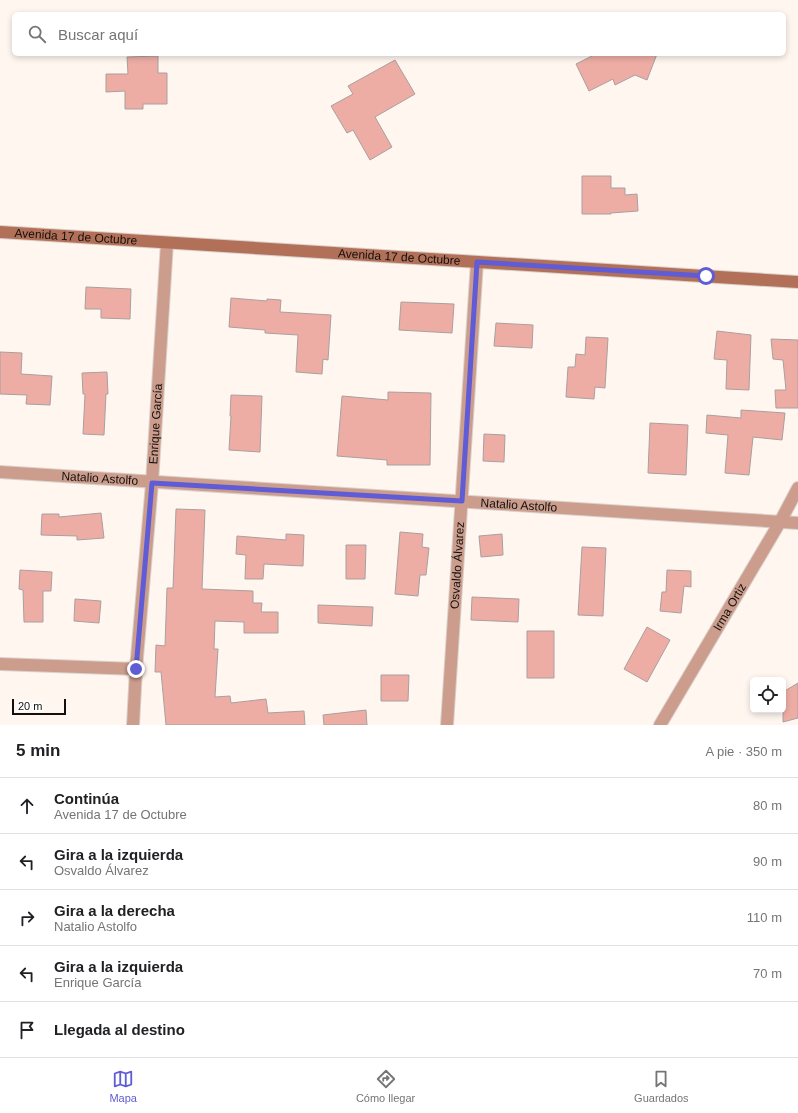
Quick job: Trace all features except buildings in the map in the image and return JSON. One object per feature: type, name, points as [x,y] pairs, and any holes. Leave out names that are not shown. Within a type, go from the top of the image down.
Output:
[{"type":"main road","name":"Avenida 17 de Octubre","points":[[0,232],[798,282]]},
{"type":"street","name":"Enrique García","points":[[133,725],[136,669],[152,483],[167,243]]},
{"type":"street","name":"Osvaldo Álvarez","points":[[446,725],[477,262]]},
{"type":"street","name":"Natalio Astolfo","points":[[0,472],[152,483],[798,523]]},
{"type":"street","name":"Irma Ortiz","points":[[660,725],[780,522],[798,488]]},
{"type":"street","points":[[0,664],[136,669]]},
{"type":"route","points":[[136,669],[152,483],[462,501],[477,262],[706,276]]}]
